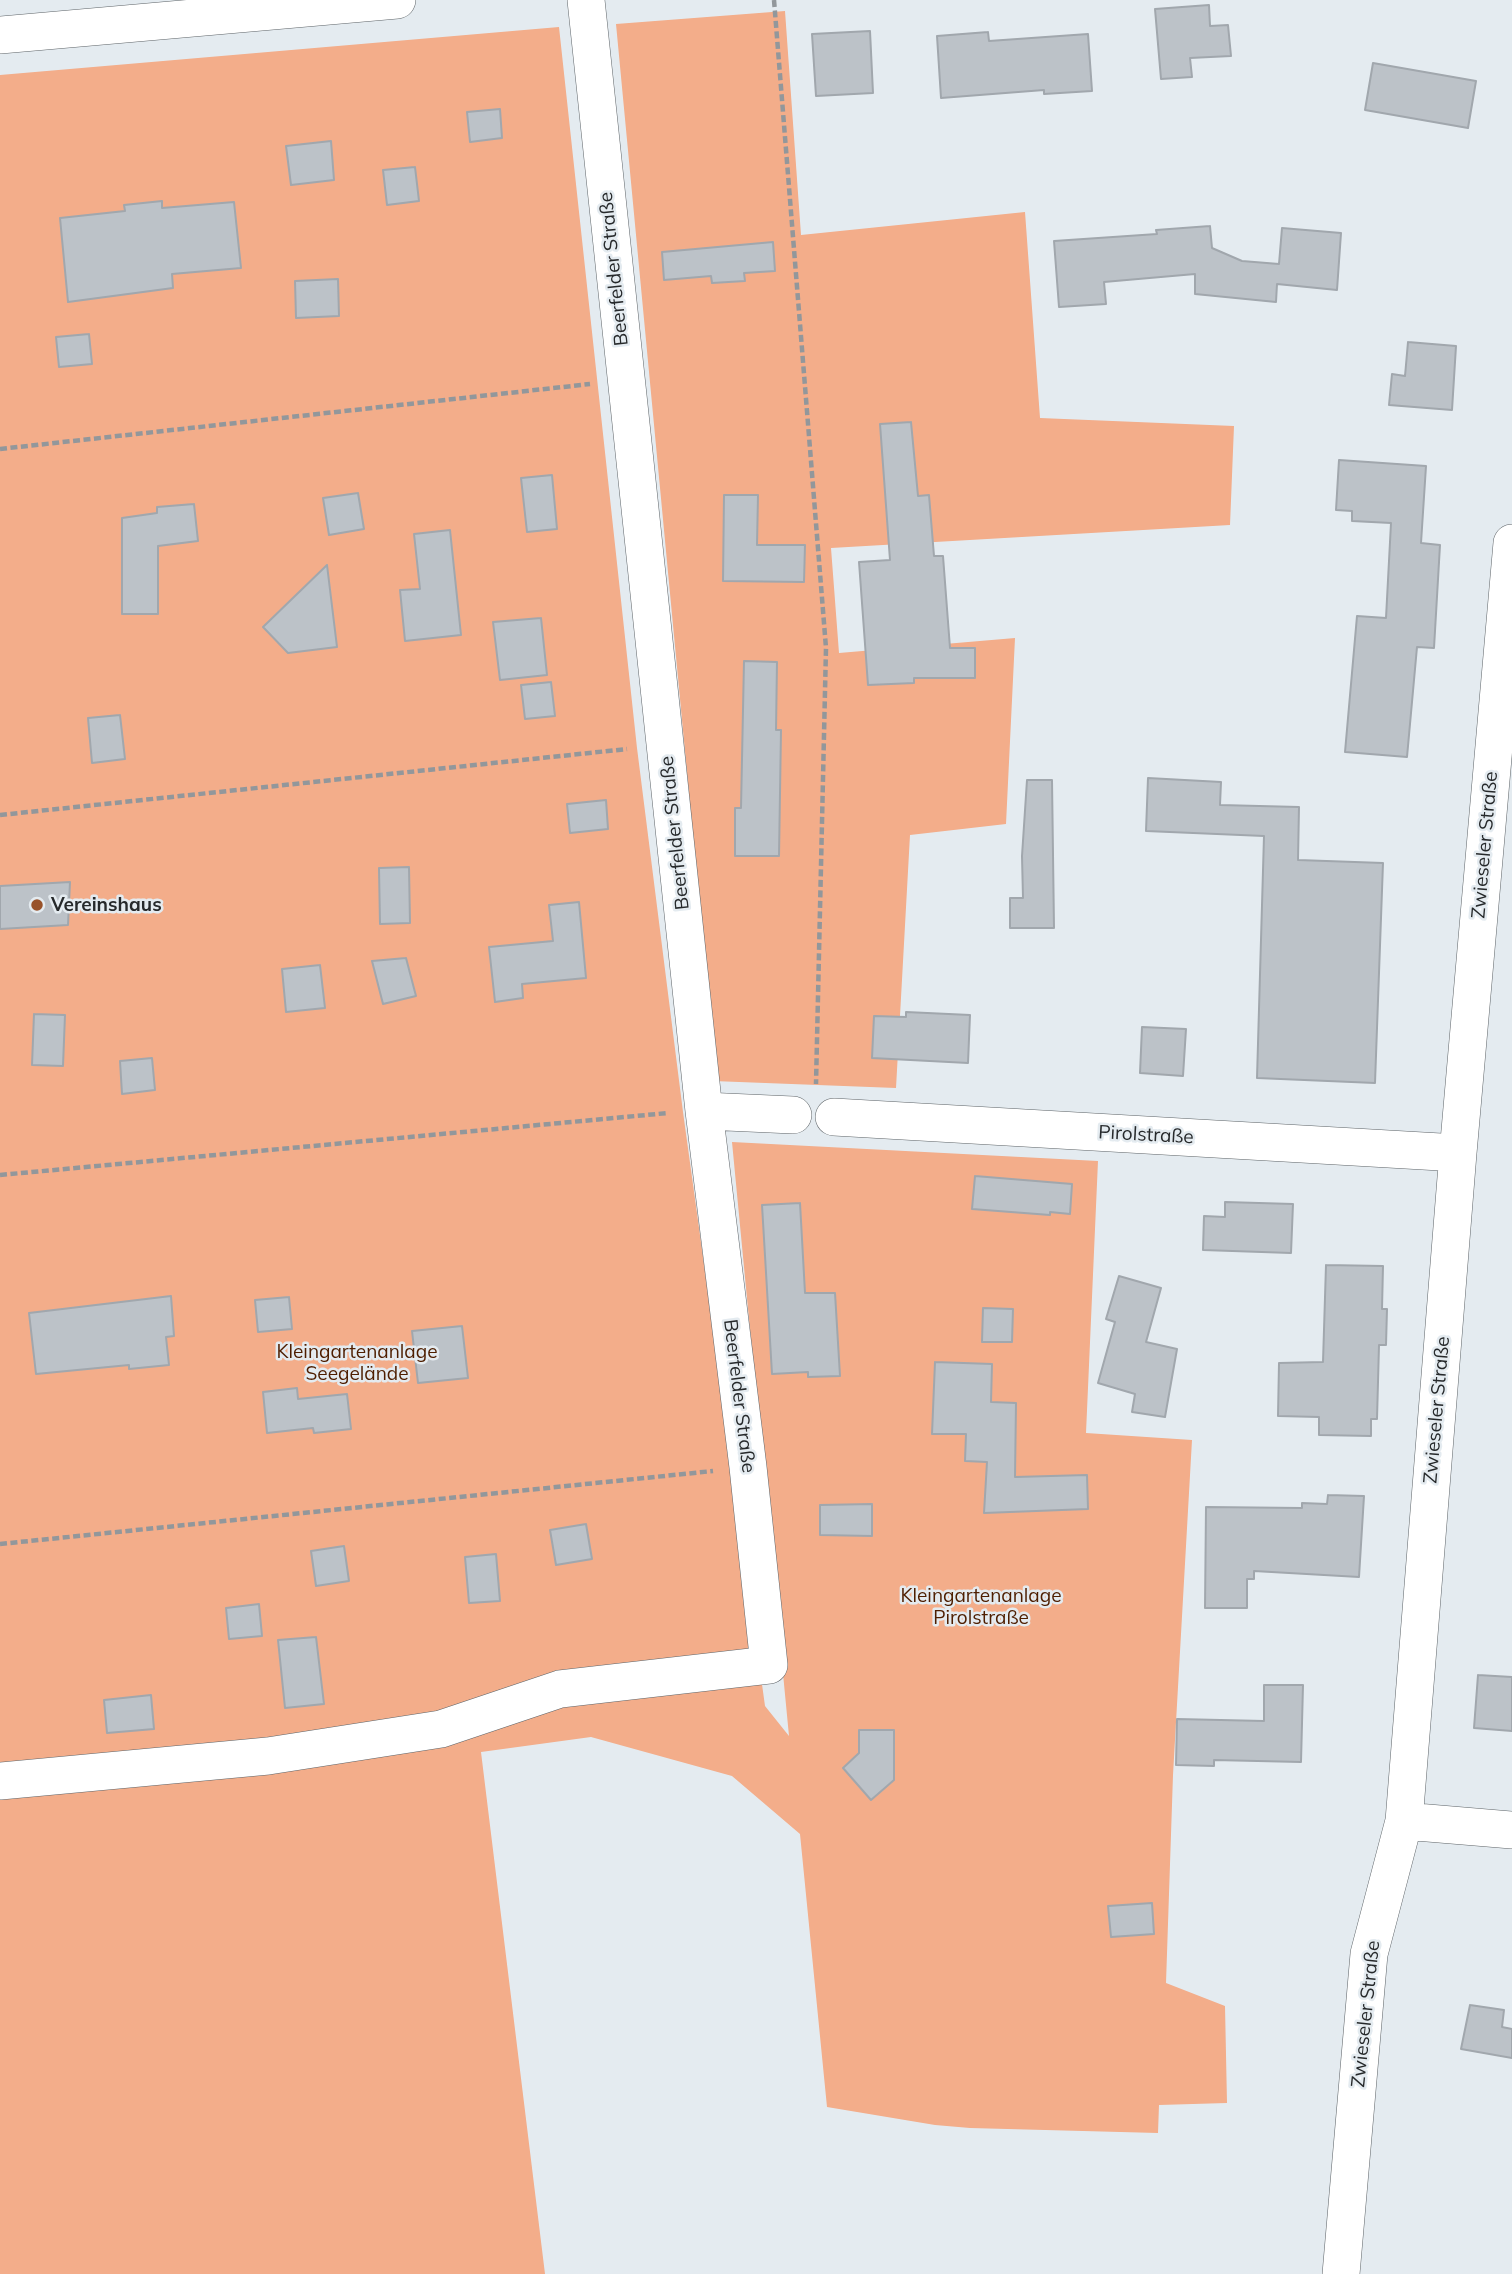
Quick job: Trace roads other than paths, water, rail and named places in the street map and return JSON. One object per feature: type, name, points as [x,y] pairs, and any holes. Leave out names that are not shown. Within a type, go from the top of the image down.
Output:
[{"type":"street","points":[[0,35],[397,0]]},
{"type":"street","name":"Beerfelder Straße","points":[[0,1781],[268,1756],[441,1729],[560,1689],[769,1665],[748,1467],[687,1112],[666,744],[586,0]]},
{"type":"street","name":"Zwieseler Straße","points":[[1341,2274],[1369,1954],[1404,1821],[1458,1153],[1500,815],[1512,543]]},
{"type":"street","name":"Pirolstraße","points":[[687,1112],[815,1107],[1458,1153]]},
{"type":"street","points":[[1404,1821],[1512,1830]]},
{"type":"place","name":"Vereinshaus","points":[[37,905]]},
{"type":"park label","name":"Kleingartenanlage Seegelände","points":[[357,1363]]},
{"type":"park label","name":"Kleingartenanlage Pirolstraße","points":[[981,1607]]}]
